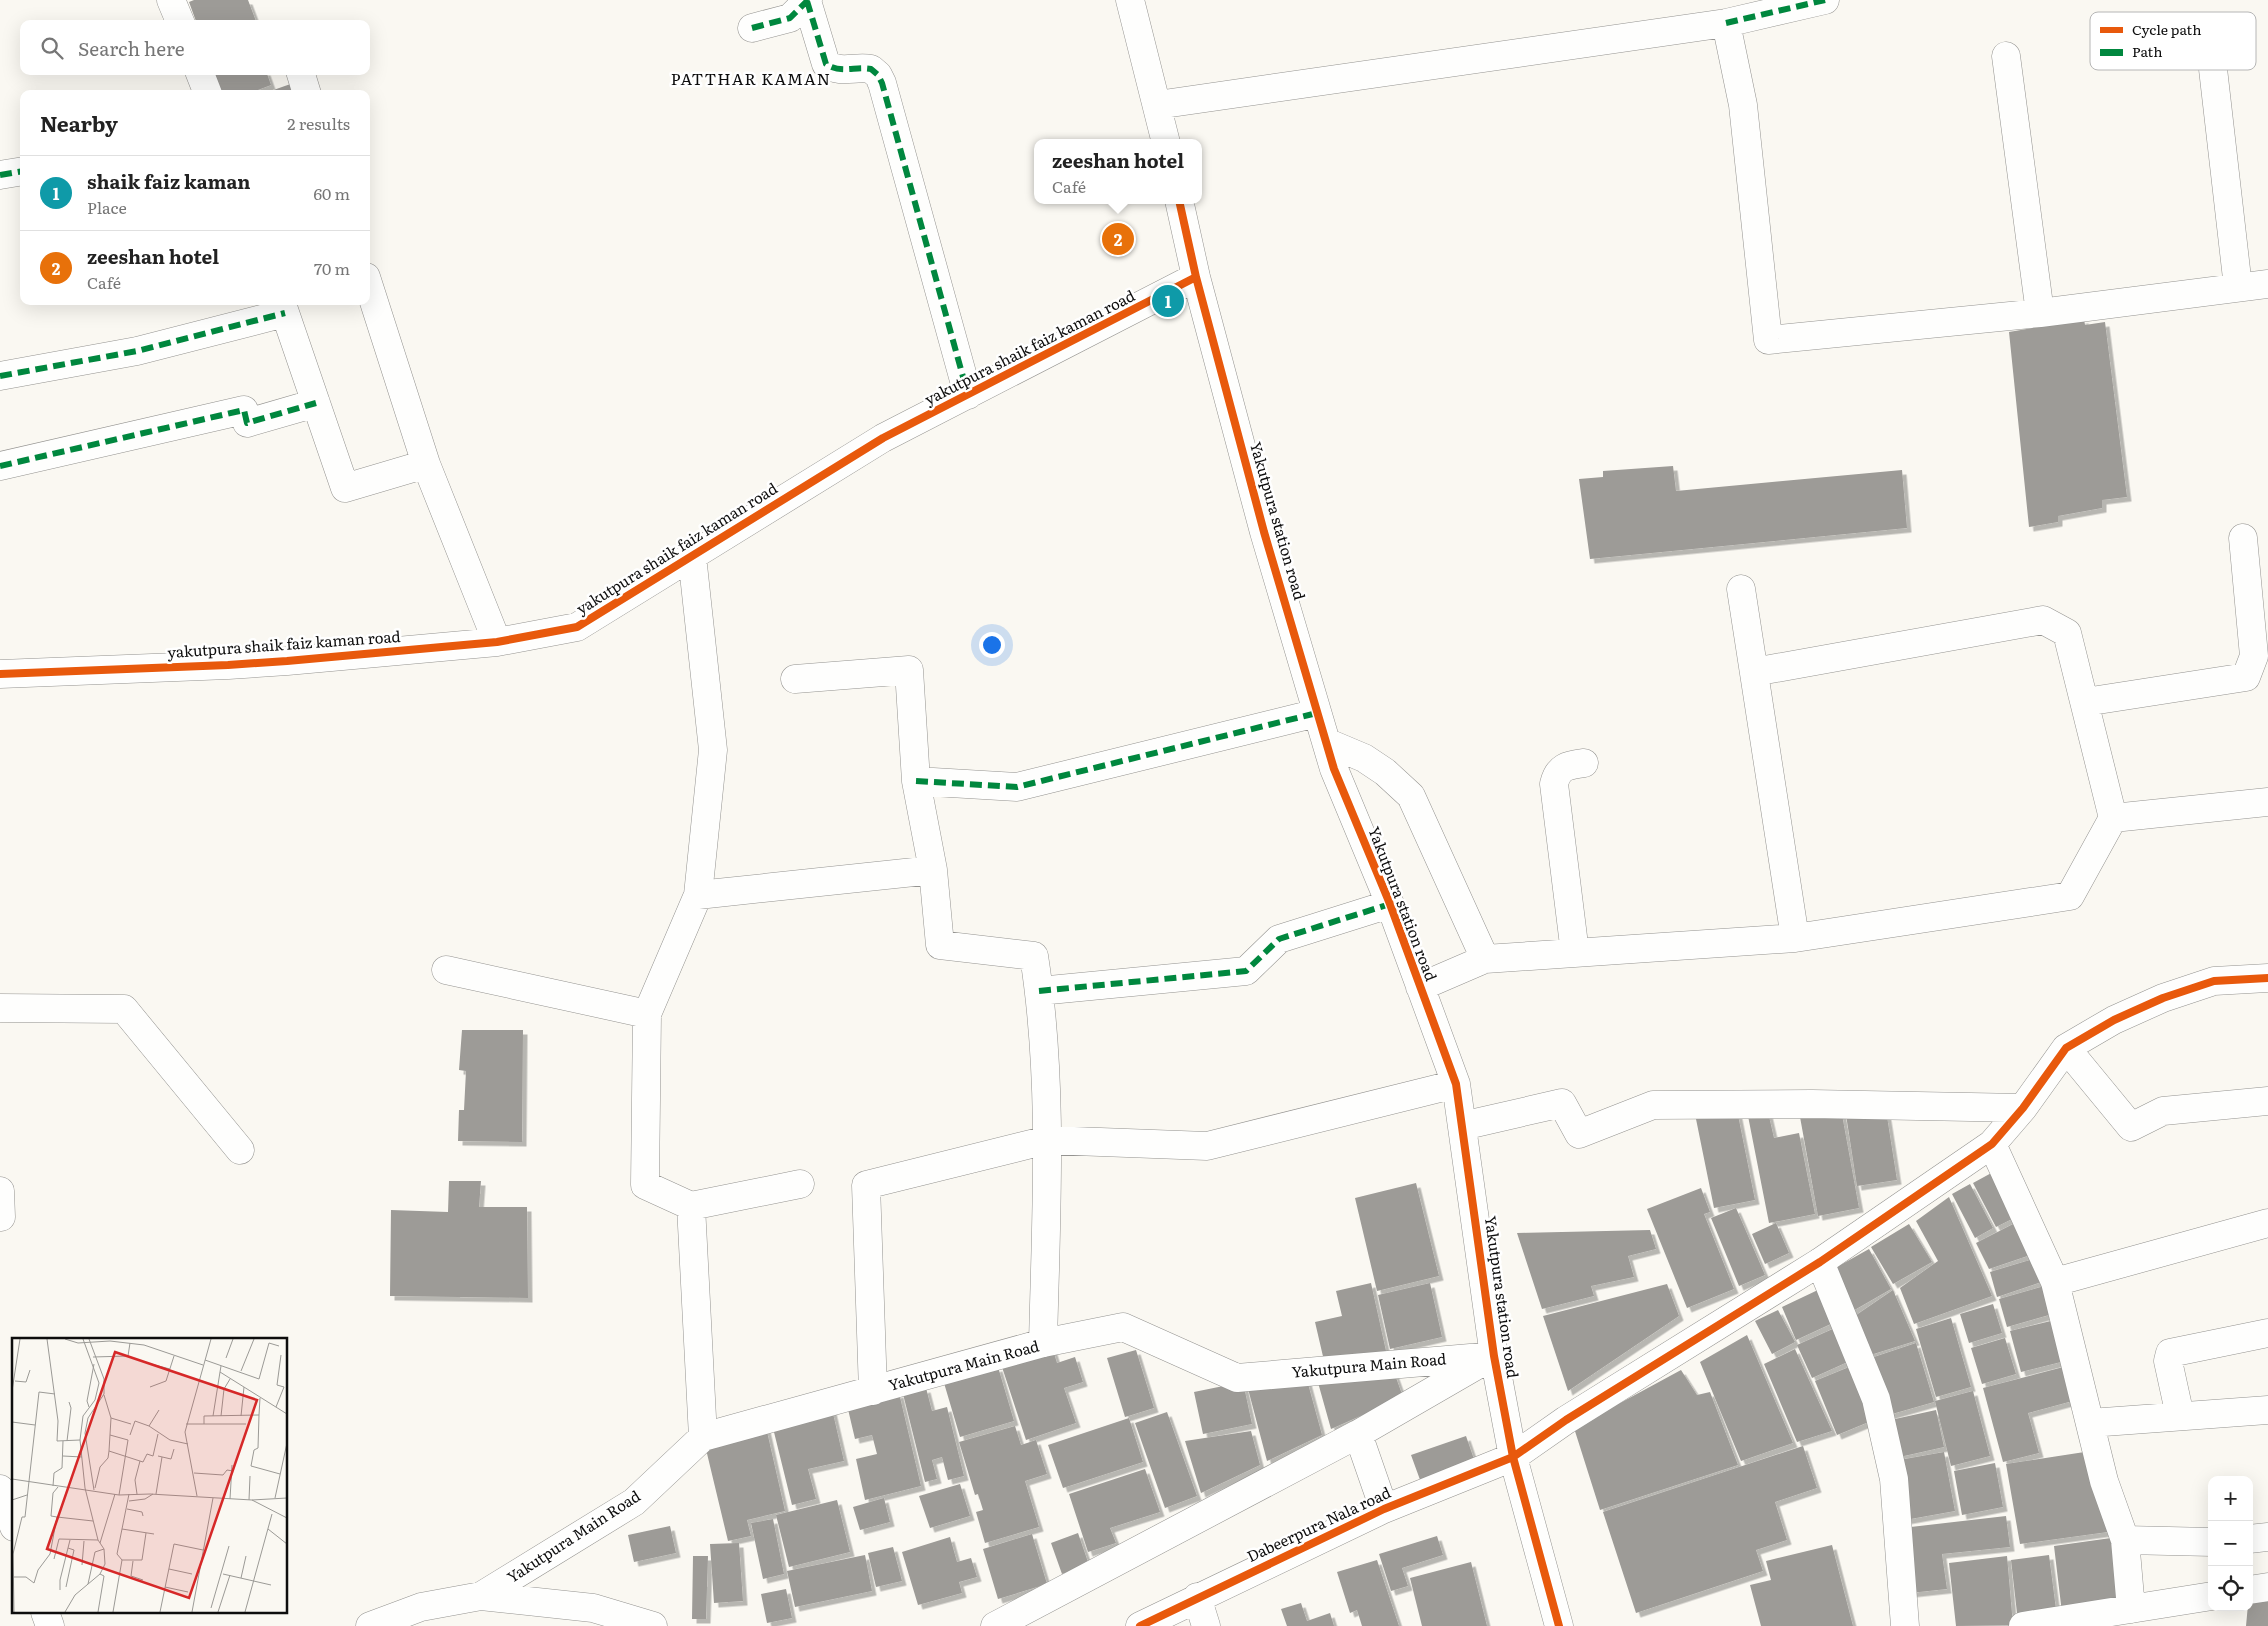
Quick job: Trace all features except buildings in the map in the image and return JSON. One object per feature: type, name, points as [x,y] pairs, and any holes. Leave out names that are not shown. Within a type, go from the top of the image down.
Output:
[{"type":"street","points":[[171,0],[179,20]]},
{"type":"street","points":[[752,28],[790,18],[807,0]]},
{"type":"street","points":[[807,0],[826,64],[834,69],[841,70],[871,69],[878,75],[882,83],[968,395]]},
{"type":"street","points":[[1130,0],[1165,139]]},
{"type":"street","points":[[1157,105],[1726,22],[1826,0]]},
{"type":"street","points":[[1726,22],[1743,105],[1768,340],[2040,313],[2268,284]]},
{"type":"street","points":[[2006,56],[2040,313]]},
{"type":"street","points":[[2213,70],[2238,287]]},
{"type":"street","points":[[201,75],[206,90]]},
{"type":"street","points":[[301,75],[306,90]]},
{"type":"street","points":[[0,175],[20,172]]},
{"type":"street","name":"Yakutpura station road","points":[[1180,204],[1196,277],[1264,532],[1334,769],[1390,904],[1456,1084],[1494,1356],[1513,1458],[1559,1626]]},
{"type":"street","name":"yakutpura shaik faiz kaman road","points":[[0,674],[228,665],[497,642],[577,627],[883,438],[1196,277]]},
{"type":"street","points":[[370,289],[426,464],[497,642]]},
{"type":"street","points":[[0,376],[137,351],[283,307],[345,488],[426,464]]},
{"type":"street","points":[[0,466],[244,410],[247,423],[316,403]]},
{"type":"street","points":[[2085,702],[2246,677],[2254,656],[2243,538]]},
{"type":"street","points":[[692,556],[713,750],[698,895],[646,1014],[645,1185],[691,1206],[800,1184]]},
{"type":"street","points":[[1741,589],[1795,938]]},
{"type":"street","points":[[1420,987],[1485,959],[1795,938],[2070,896],[2113,818],[2067,633],[2043,620],[1754,672]]},
{"type":"street","points":[[795,679],[909,670],[916,781],[933,870],[940,945],[1034,956],[1039,991],[1047,1140],[1044,1344]]},
{"type":"street","points":[[916,781],[1017,787],[1317,713]]},
{"type":"street","points":[[1326,742],[1364,758],[1385,772],[1411,796],[1485,959]]},
{"type":"street","points":[[1574,953],[1554,784],[1556,775],[1566,765],[1584,763]]},
{"type":"street","points":[[2113,818],[2268,802]]},
{"type":"street","points":[[698,895],[933,870]]},
{"type":"street","points":[[1039,991],[1246,970],[1279,939],[1390,904]]},
{"type":"street","points":[[446,970],[646,1014]]},
{"type":"street","points":[[2268,978],[2214,981],[2163,998],[2114,1020],[2066,1048],[2131,1127],[2163,1111],[2268,1101]]},
{"type":"street","points":[[0,1008],[124,1009],[240,1150]]},
{"type":"street","name":"Dabeerpura Nala road","points":[[1140,1626],[1196,1597],[1384,1509],[1513,1458],[1566,1420],[1820,1262],[1992,1144],[2023,1108],[2066,1048]]},
{"type":"street","points":[[873,1391],[866,1185],[1047,1140],[1207,1146],[1456,1084]]},
{"type":"street","points":[[1462,1126],[1562,1103],[1579,1134],[1653,1106],[1812,1104],[2023,1108]]},
{"type":"street","points":[[1992,1144],[2055,1282],[2104,1481],[2124,1540],[2131,1609]]},
{"type":"street","points":[[691,1206],[703,1437]]},
{"type":"street","points":[[2055,1282],[2268,1223]]},
{"type":"street","points":[[1820,1262],[1876,1399],[1894,1479],[1905,1626]]},
{"type":"street","name":"Yakutpura Main Road","points":[[481,1596],[634,1502],[703,1437],[1044,1344],[1123,1327],[1237,1378],[1494,1356]]},
{"type":"street","points":[[2180,1416],[2168,1361],[2170,1353],[2268,1333]]},
{"type":"street","points":[[995,1626],[1358,1434],[1494,1356]]},
{"type":"street","points":[[2090,1422],[2268,1410]]},
{"type":"street","points":[[1358,1434],[1384,1509]]},
{"type":"street","points":[[0,1489],[12,1522]]},
{"type":"street","points":[[2253,1539],[2268,1537]]},
{"type":"street","points":[[2124,1540],[2208,1542]]},
{"type":"street","points":[[2253,1589],[2268,1587]]},
{"type":"street","points":[[370,1626],[421,1607],[481,1596],[593,1608],[653,1626]]},
{"type":"street","points":[[1196,1597],[1206,1626]]},
{"type":"street","points":[[2023,1626],[2208,1597]]},
{"type":"street","points":[[46,1614],[50,1626]]},
{"type":"marked path","points":[[752,28],[790,18],[808,0]]},
{"type":"marked path","points":[[1726,23],[1825,0]]},
{"type":"marked path","points":[[807,1],[826,64],[837,69],[871,69],[878,75],[882,83],[968,395]]},
{"type":"marked path","points":[[0,175],[20,172]]},
{"type":"marked path","points":[[0,376],[137,351],[285,313]]},
{"type":"marked path","points":[[0,466],[244,410],[247,423],[316,403]]},
{"type":"marked path","points":[[916,781],[1017,787],[1317,713]]},
{"type":"marked path","points":[[1039,991],[1246,971],[1279,939],[1390,904]]},
{"type":"cycle path","points":[[1180,204],[1196,277],[1264,532],[1334,769],[1390,904],[1456,1084],[1494,1356],[1513,1457],[1559,1626]]},
{"type":"cycle path","points":[[0,674],[287,661],[497,642],[577,627],[883,438],[1196,277]]},
{"type":"cycle path","points":[[1140,1626],[1384,1509],[1513,1457],[1566,1420],[1820,1262],[1992,1144],[2023,1108],[2066,1048],[2114,1020],[2163,998],[2214,981],[2268,978]]},
{"type":"place","name":"zeeshan hotel","points":[[1118,239]]},
{"type":"place","name":"shaik faiz kaman","points":[[1168,301]]},
{"type":"district","name":"PATTHAR KAMAN","points":[[751,79]]}]
